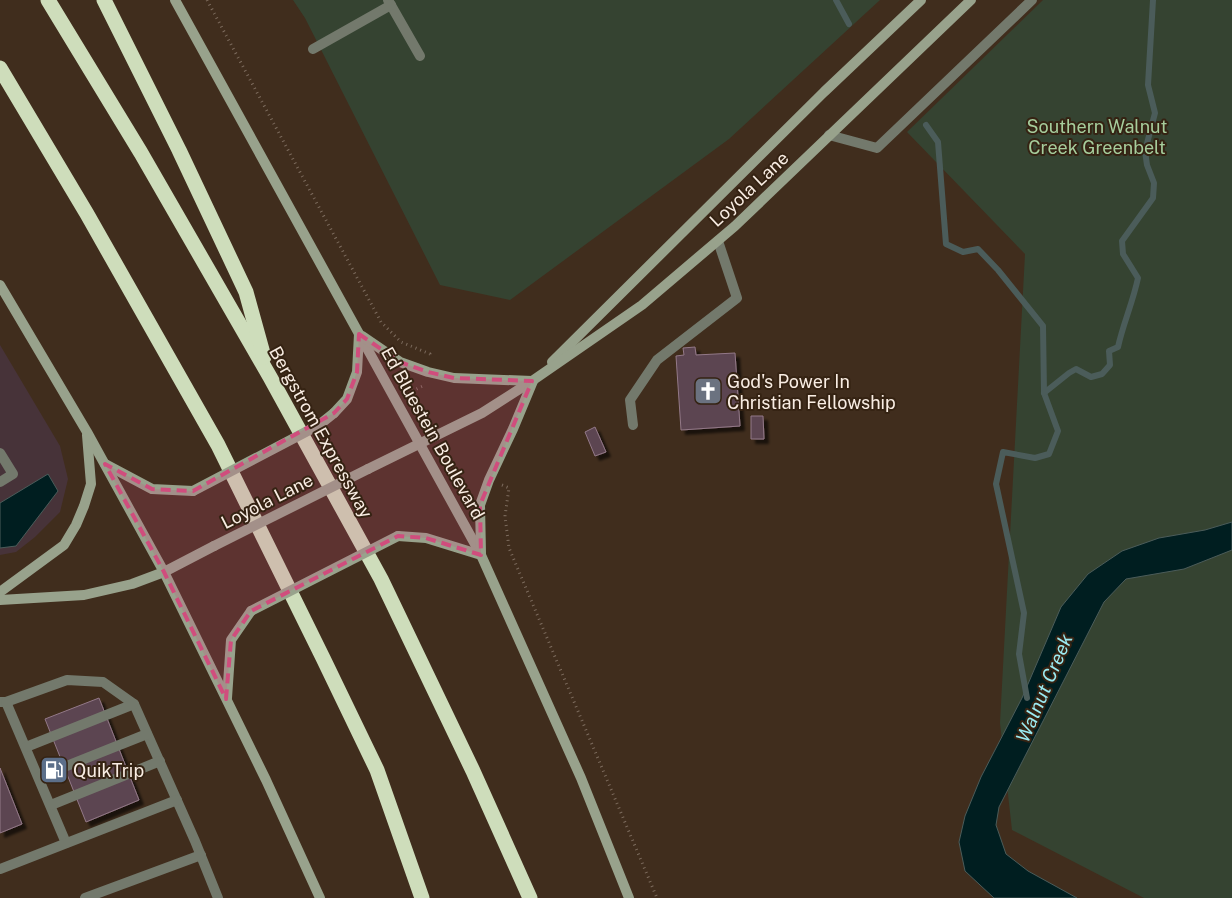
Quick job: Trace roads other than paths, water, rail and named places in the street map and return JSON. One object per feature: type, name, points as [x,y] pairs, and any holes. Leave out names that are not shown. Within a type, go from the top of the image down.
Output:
[{"type":"highway","name":"Bergstrom Expressway","points":[[48,0],[141,153],[270,377],[381,579],[530,898]]},
{"type":"highway","points":[[104,0],[246,292],[270,377]]},
{"type":"highway","points":[[0,68],[87,214],[218,445],[377,770],[422,898]]},
{"type":"main road","name":"Ed Bluestein Boulevard","points":[[175,0],[481,555],[581,778],[629,898]]},
{"type":"main road","name":"Loyola Lane","points":[[532,382],[806,109],[921,0]]},
{"type":"main road","name":"Loyola Lane","points":[[0,600],[84,595],[132,584],[164,572],[482,413],[532,382],[642,305],[718,241],[971,0]]},
{"type":"main road","points":[[1,290],[87,432],[164,572],[266,780],[320,898]]},
{"type":"main road","points":[[226,699],[230,640],[251,611],[398,536],[426,538],[481,555],[480,505],[532,382],[454,378],[428,372],[400,362],[359,334]]},
{"type":"main road","points":[[104,464],[152,489],[192,491],[319,424],[334,413],[347,399],[357,372],[359,334]]},
{"type":"main road","points":[[0,592],[64,545],[76,525],[91,484],[87,432]]},
{"type":"lane","points":[[829,135],[877,148],[1032,0]]},
{"type":"lane","points":[[313,49],[389,2],[420,56]]},
{"type":"lane","points":[[633,425],[630,400],[657,360],[737,298],[718,241]]},
{"type":"lane","points":[[0,453],[13,474],[0,482]]},
{"type":"lane","points":[[66,843],[26,747],[3,702],[67,680],[103,682],[134,704],[218,898]]},
{"type":"lane","points":[[26,747],[134,704]]},
{"type":"lane","points":[[39,777],[147,734]]},
{"type":"lane","points":[[51,805],[160,761]]},
{"type":"lane","points":[[0,869],[177,800]]},
{"type":"lane","points":[[85,898],[201,855]]},
{"type":"water","points":[[48,474],[58,491],[16,546],[0,548],[0,503]]},
{"type":"water","name":"Walnut Creek","points":[[1232,522],[1232,550],[1184,569],[1126,579],[1104,602],[999,807],[996,825],[1006,854],[1028,871],[1077,898],[994,898],[965,871],[959,842],[965,816],[981,777],[1022,698],[1061,607],[1088,574],[1122,551],[1159,538],[1205,530]]},
{"type":"waterway","points":[[836,0],[849,24]]},
{"type":"waterway","points":[[1044,393],[1076,369],[1091,377],[1102,374],[1110,365],[1109,351],[1118,347],[1136,287],[1138,278],[1123,254],[1122,241],[1153,198],[1154,183],[1147,165],[1145,151],[1155,113],[1148,85],[1153,0]]},
{"type":"waterway","name":"Walnut Creek","points":[[926,125],[938,142],[946,244],[963,252],[978,249],[998,270],[1043,326],[1044,393],[1058,431],[1049,454],[1035,458],[1003,452],[996,484],[1024,613],[1019,654],[1027,698]]},
{"type":"place","name":"God's Power In Christian Fellowship","points":[[708,391]]},
{"type":"place","name":"QuikTrip","points":[[54,770]]},
{"type":"park label","name":"Southern Walnut Creek Greenbelt","points":[[1097,136]]}]
